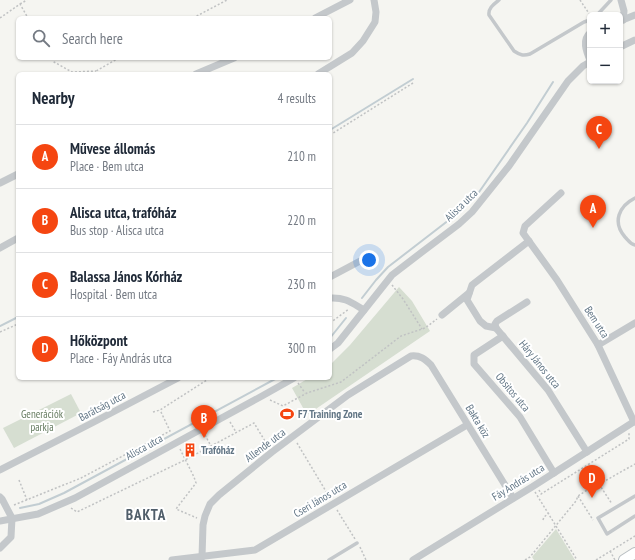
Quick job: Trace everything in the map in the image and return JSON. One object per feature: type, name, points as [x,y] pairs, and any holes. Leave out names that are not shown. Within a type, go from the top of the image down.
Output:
[{"type":"street","points":[[319,16],[350,0]]},
{"type":"street","points":[[321,72],[352,54],[363,41],[375,22],[376,12],[374,0]]},
{"type":"street","points":[[621,0],[624,11],[623,14]]},
{"type":"street","points":[[623,19],[635,15]]},
{"type":"street","points":[[587,35],[585,46],[587,54]]},
{"type":"street","points":[[623,46],[635,40]]},
{"type":"street","points":[[201,72],[229,60]]},
{"type":"street","name":"Alisca utca","points":[[332,348],[338,343],[392,275],[459,224],[472,212],[509,166],[568,81],[587,63]]},
{"type":"street","points":[[0,183],[16,175]]},
{"type":"street","name":"Bem utca","points":[[561,193],[525,226],[523,233],[557,280],[598,344],[634,421]]},
{"type":"street","points":[[0,248],[16,239]]},
{"type":"street","points":[[527,302],[497,321],[495,324],[496,328],[486,326],[480,321],[467,300],[472,286],[529,241]]},
{"type":"street","points":[[332,276],[362,260]]},
{"type":"street","points":[[442,315],[469,293]]},
{"type":"street","points":[[332,298],[338,297],[348,300],[364,310]]},
{"type":"street","points":[[598,344],[635,323]]},
{"type":"street","name":"Háry János utca","points":[[496,328],[548,390],[587,452]]},
{"type":"street","name":"Obsitos utca","points":[[503,336],[474,355],[474,364],[520,417],[554,473]]},
{"type":"street","name":"Allende utca","points":[[202,557],[203,525],[205,516],[210,504],[225,490],[272,452],[348,395],[407,358],[416,356],[422,358]]},
{"type":"street","name":"Bakta köz","points":[[422,358],[431,365],[513,498]]},
{"type":"street","name":"Barátság utca","points":[[0,470],[169,380]]},
{"type":"street","name":"Alisca utca","points":[[0,521],[38,514],[82,494],[291,380]]},
{"type":"street","name":"Fáy András utca","points":[[413,560],[554,473],[634,421]]},
{"type":"street","name":"Cseri János utca","points":[[172,560],[255,550],[467,424]]},
{"type":"street","points":[[0,497],[12,518],[12,537],[0,548]]},
{"type":"lane","points":[[499,0],[491,7],[489,15],[514,51],[519,54],[530,54],[587,21]]},
{"type":"lane","points":[[600,12],[611,0]]},
{"type":"lane","points":[[635,198],[628,201],[621,210],[618,223],[622,234],[635,245]]},
{"type":"lane","points":[[635,496],[598,518],[607,534],[635,516]]},
{"type":"lane","points":[[329,560],[357,543]]},
{"type":"path","points":[[0,18],[28,0]]},
{"type":"path","points":[[197,16],[226,0]]},
{"type":"path","points":[[580,0],[588,12]]},
{"type":"path","points":[[20,4],[27,16]]},
{"type":"path","points":[[53,60],[72,72],[96,71],[115,60]]},
{"type":"path","points":[[332,135],[413,83]]},
{"type":"path","points":[[388,280],[403,299],[422,329]]},
{"type":"path","points":[[332,322],[356,305]]},
{"type":"path","points":[[262,396],[284,406],[305,394],[341,382],[401,336],[425,328],[442,315]]},
{"type":"path","points":[[0,332],[16,325]]},
{"type":"path","points":[[153,412],[160,410],[207,380]]},
{"type":"path","points":[[296,380],[305,394]]},
{"type":"path","points":[[7,507],[81,478],[170,431],[160,410]]},
{"type":"path","points":[[226,415],[236,432]]},
{"type":"path","points":[[62,503],[77,512],[185,460],[254,423],[272,452]]},
{"type":"path","points":[[202,428],[211,446]]},
{"type":"path","points":[[578,560],[535,492],[539,489],[541,494],[629,439],[630,432]]},
{"type":"path","points":[[294,436],[354,537]]},
{"type":"path","points":[[176,442],[196,483],[176,509],[198,519]]},
{"type":"path","points":[[525,560],[530,557],[556,526],[576,501],[578,496],[635,464]]},
{"type":"path","points":[[19,480],[27,500]]},
{"type":"path","points":[[599,484],[614,508]]},
{"type":"path","points":[[578,496],[593,521],[598,518]]},
{"type":"path","points":[[543,520],[549,513]]},
{"type":"path","points":[[596,560],[635,536]]},
{"type":"path","points":[[610,551],[615,560]]},
{"type":"green space","points":[[399,287],[412,301],[430,331],[307,415],[292,388],[306,380],[332,380],[332,363],[350,345]]},
{"type":"green space","name":"Generációk parkja","points":[[71,394],[81,413],[14,448],[3,428]]},
{"type":"green space","points":[[556,529],[575,560],[534,560],[532,557]]},
{"type":"waterway","points":[[332,129],[413,79]]},
{"type":"waterway","points":[[362,298],[388,267],[458,213],[477,195],[527,123],[553,82]]},
{"type":"waterway","points":[[0,326],[16,318]]},
{"type":"waterway","points":[[332,336],[346,318]]},
{"type":"waterway","points":[[20,508],[39,504],[64,493],[273,380]]},
{"type":"place","name":"Balassa János Kórház","points":[[599,149]]},
{"type":"place","name":"Művese állomás","points":[[593,228]]},
{"type":"place","name":"F7 Training Zone","points":[[287,414]]},
{"type":"place","name":"Alisca utca, trafóház","points":[[204,438]]},
{"type":"place","name":"Trafóház","points":[[190,450]]},
{"type":"place","name":"Hőközpont","points":[[592,498]]},
{"type":"district","name":"BAKTA","points":[[146,515]]}]
